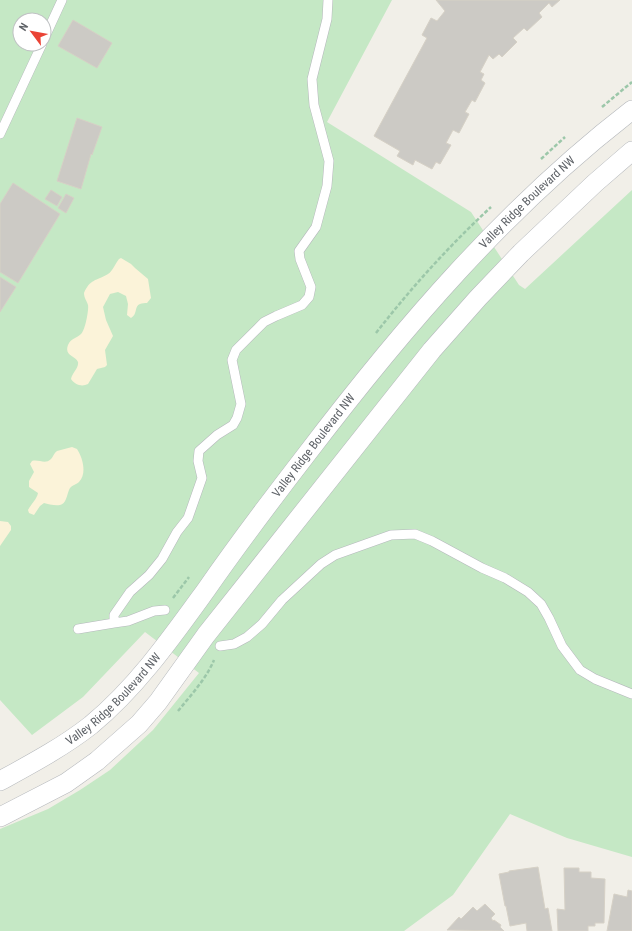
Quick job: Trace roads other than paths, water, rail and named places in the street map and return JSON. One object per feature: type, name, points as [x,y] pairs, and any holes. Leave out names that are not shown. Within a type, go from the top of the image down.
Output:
[{"type":"street","name":"Valley Ridge Boulevard NW","points":[[0,781],[36,762],[76,736],[93,723],[126,692],[193,608],[306,455],[411,322],[500,227],[538,189],[575,156],[632,110]]},
{"type":"street","points":[[0,817],[66,783],[97,761],[139,724],[158,702],[206,635],[432,350],[521,253],[572,204],[632,151]]},
{"type":"lane","points":[[52,22],[62,0]]},
{"type":"lane","points":[[114,623],[114,615],[130,592],[149,575],[162,559],[177,532],[188,518],[202,478],[198,461],[199,451],[217,434],[233,425],[237,418],[241,404],[232,360],[236,350],[264,322],[302,305],[309,297],[311,287],[300,259],[299,251],[316,227],[327,186],[328,161],[314,105],[312,80],[327,19],[328,0]]},
{"type":"lane","points":[[0,134],[38,52]]},
{"type":"lane","points":[[220,646],[234,644],[262,624],[282,600],[320,564],[335,556],[391,535],[415,534],[505,578],[528,592],[541,604],[550,618],[562,646],[580,670],[595,679],[632,694]]},
{"type":"lane","points":[[78,629],[128,621],[154,611],[165,610]]}]
